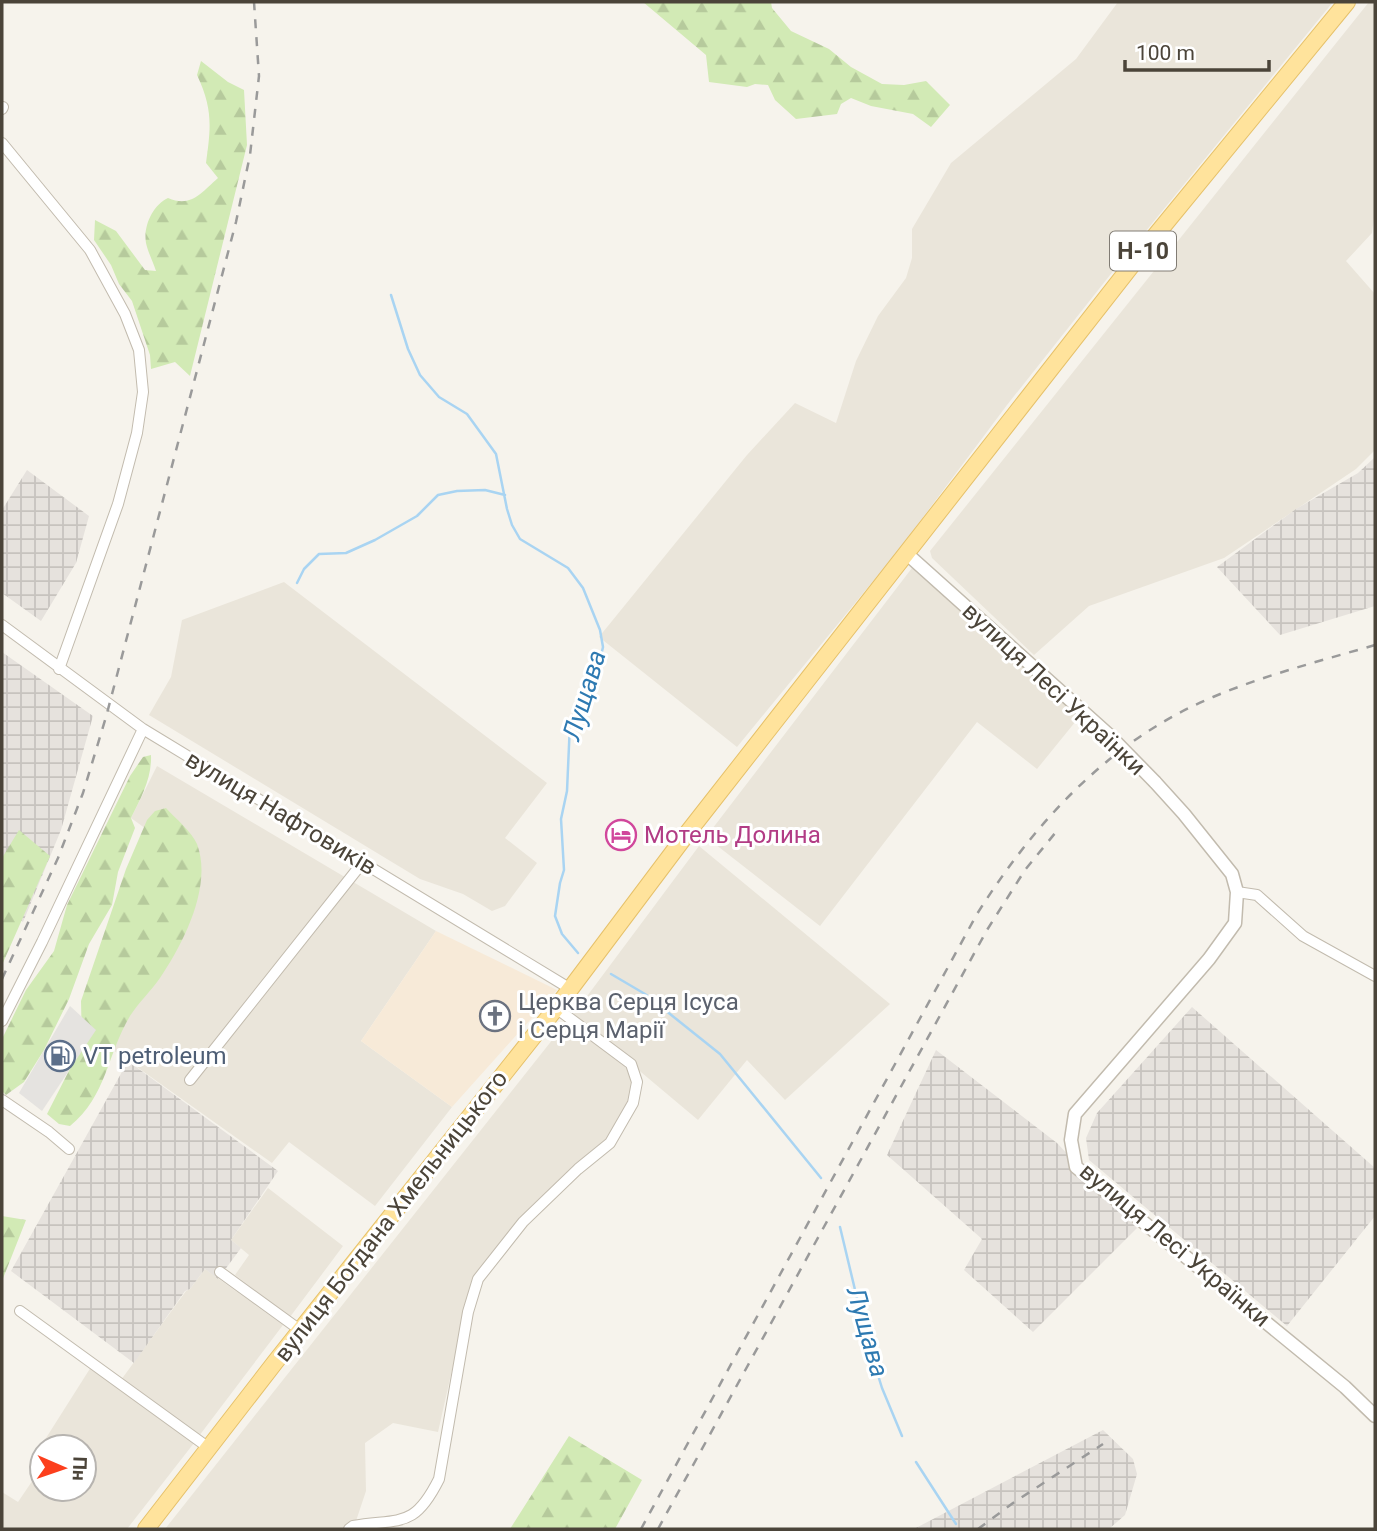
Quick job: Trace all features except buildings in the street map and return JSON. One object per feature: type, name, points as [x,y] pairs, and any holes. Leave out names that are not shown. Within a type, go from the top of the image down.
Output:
[{"type":"main road","name":"вулиця Богдана Хмельницького","points":[[146,1529],[556,1008],[906,553],[1146,247],[1347,2]]},
{"type":"street","points":[[2,142],[90,250],[107,277],[139,350],[143,391],[137,433],[118,504],[59,669]]},
{"type":"street","name":"вулиця Лесі Українки","points":[[906,553],[1108,734],[1155,782],[1232,874],[1237,892],[1235,923],[1209,959],[1075,1114],[1071,1140],[1076,1167],[1334,1378],[1375,1416]]},
{"type":"street","name":"вулиця Нафтовиків","points":[[2,625],[143,729],[569,988]]},
{"type":"street","points":[[2,1021],[43,942],[143,729]]},
{"type":"street","points":[[190,1080],[363,862]]},
{"type":"street","points":[[1237,892],[1257,895],[1303,936],[1375,976]]},
{"type":"street","points":[[349,1529],[353,1525],[398,1521],[413,1515],[427,1503],[439,1479],[468,1312],[478,1279],[523,1222],[578,1169],[610,1143],[633,1103],[637,1082],[631,1064],[556,1008]]},
{"type":"street","points":[[2,1100],[69,1149]]},
{"type":"street","points":[[220,1272],[300,1330]]},
{"type":"street","points":[[20,1311],[209,1448]]},
{"type":"shaded area","points":[[1118,2],[1333,2],[1114,270],[1007,405],[897,552],[737,747],[599,637],[747,455],[795,403],[836,423],[856,361],[878,316],[906,278],[912,258],[912,229],[951,163],[1076,59]]},
{"type":"shaded area","points":[[1369,2],[1375,2],[1375,210],[1372,233],[1346,261],[1375,294],[1375,450],[1356,469],[1224,558],[1089,606],[1034,655],[932,558],[930,551]]},
{"type":"shaded area","points":[[1375,457],[1375,606],[1280,635],[1217,567],[1296,509],[1358,473]]},
{"type":"shaded area","points":[[27,470],[89,516],[76,563],[41,621],[2,593],[2,510]]},
{"type":"shaded area","points":[[912,568],[1080,716],[1037,769],[977,722],[820,926],[706,837]]},
{"type":"shaded area","points":[[284,582],[547,783],[505,838],[537,863],[505,906],[492,911],[463,894],[420,879],[149,715],[171,677],[182,620]]},
{"type":"shaded area","points":[[2,652],[93,716],[61,830],[23,922],[2,906]]},
{"type":"shaded area","points":[[157,766],[436,931],[361,1041],[452,1107],[375,1206],[289,1142],[272,1163],[113,1050],[186,858],[131,818]]},
{"type":"shaded area","points":[[699,846],[890,1004],[785,1100],[747,1060],[698,1120],[573,1015]]},
{"type":"shaded area","points":[[436,931],[557,990],[452,1107],[361,1041]]},
{"type":"shaded area","points":[[70,1006],[96,1030],[42,1111],[19,1093]]},
{"type":"shaded area","points":[[1192,1007],[1375,1168],[1375,1216],[1287,1326],[1089,1160],[1086,1138],[1097,1113]]},
{"type":"shaded area","points":[[568,1020],[613,1054],[630,1072],[632,1088],[628,1106],[615,1131],[481,1269],[459,1339],[438,1432],[393,1423],[365,1443],[366,1491],[356,1521],[346,1529],[165,1529]]},
{"type":"shaded area","points":[[936,1050],[1057,1143],[1137,1228],[1033,1332],[964,1270],[982,1239],[887,1155]]},
{"type":"shaded area","points":[[128,1061],[278,1171],[231,1240],[241,1248],[218,1279],[205,1269],[190,1289],[185,1291],[134,1363],[11,1271]]},
{"type":"shaded area","points":[[268,1188],[343,1246],[290,1317],[235,1275],[249,1255],[231,1240]]},
{"type":"shaded area","points":[[205,1269],[283,1325],[199,1436],[121,1380]]},
{"type":"shaded area","points":[[91,1367],[194,1443],[127,1529],[2,1529],[2,1492],[18,1502],[28,1487],[28,1503],[98,1503],[98,1433],[49,1433]]},
{"type":"shaded area","points":[[1103,1430],[1133,1459],[1137,1474],[1125,1515],[1109,1529],[914,1529]]},
{"type":"green space","points":[[643,2],[771,2],[772,8],[791,31],[829,49],[851,67],[882,84],[904,85],[926,81],[950,105],[931,127],[913,114],[871,106],[851,98],[841,104],[837,114],[796,119],[775,100],[768,85],[755,84],[747,87],[709,82],[706,55]]},
{"type":"green space","points":[[201,61],[228,82],[244,90],[247,145],[190,376],[175,362],[151,369],[150,355],[132,301],[94,240],[95,220],[116,231],[145,270],[156,271],[145,236],[154,211],[168,198],[183,201],[201,194],[218,178],[206,163],[209,118],[206,98],[197,75]]},
{"type":"green space","points":[[151,755],[148,780],[131,818],[135,828],[118,872],[112,905],[89,944],[69,999],[44,1050],[24,1082],[6,1095],[2,1091],[2,1039],[26,990],[54,951],[67,905],[130,776],[143,757]]},
{"type":"green space","points":[[166,808],[197,844],[201,860],[201,878],[193,914],[169,964],[122,1030],[92,1102],[70,1126],[59,1124],[47,1114],[82,1045],[81,1001],[126,869],[147,820],[155,811]]},
{"type":"green space","points":[[19,830],[50,856],[2,965],[2,858]]},
{"type":"green space","points":[[2,1216],[26,1220],[2,1281]]},
{"type":"green space","points":[[569,1436],[642,1480],[615,1529],[510,1529]]},
{"type":"waterway","name":"Лущава","points":[[391,295],[408,349],[420,375],[439,397],[467,414],[496,454],[507,509],[520,539],[568,568],[583,588],[600,630],[603,647],[596,677],[577,705],[570,723],[567,791],[561,819],[564,870],[555,916],[562,934],[578,953]]},
{"type":"waterway","points":[[297,583],[304,569],[319,554],[346,553],[375,540],[417,516],[438,495],[485,490],[505,495]]},
{"type":"waterway","name":"Лущава","points":[[611,974],[645,994],[720,1054],[821,1178]]},
{"type":"waterway","name":"Лущава","points":[[840,1227],[867,1340],[882,1388],[902,1436]]},
{"type":"waterway","name":"Лущава","points":[[916,1462],[956,1524]]},
{"type":"railway","points":[[2,979],[58,858],[83,793],[106,717],[236,222],[250,155],[259,76],[254,2]]},
{"type":"railway","points":[[641,1529],[977,914],[1024,847],[1050,816],[1108,760],[1176,715],[1253,682],[1375,645]]},
{"type":"railway","points":[[658,1529],[987,930],[1025,870],[1056,832]]},
{"type":"railway","points":[[978,1529],[1103,1444]]},
{"type":"place","name":"Мотель Долина","points":[[621,835]]},
{"type":"place","name":"Церква Серця Ісуса і Серця Марії","points":[[495,1016]]},
{"type":"place","name":"VT petroleum","points":[[60,1056]]}]
